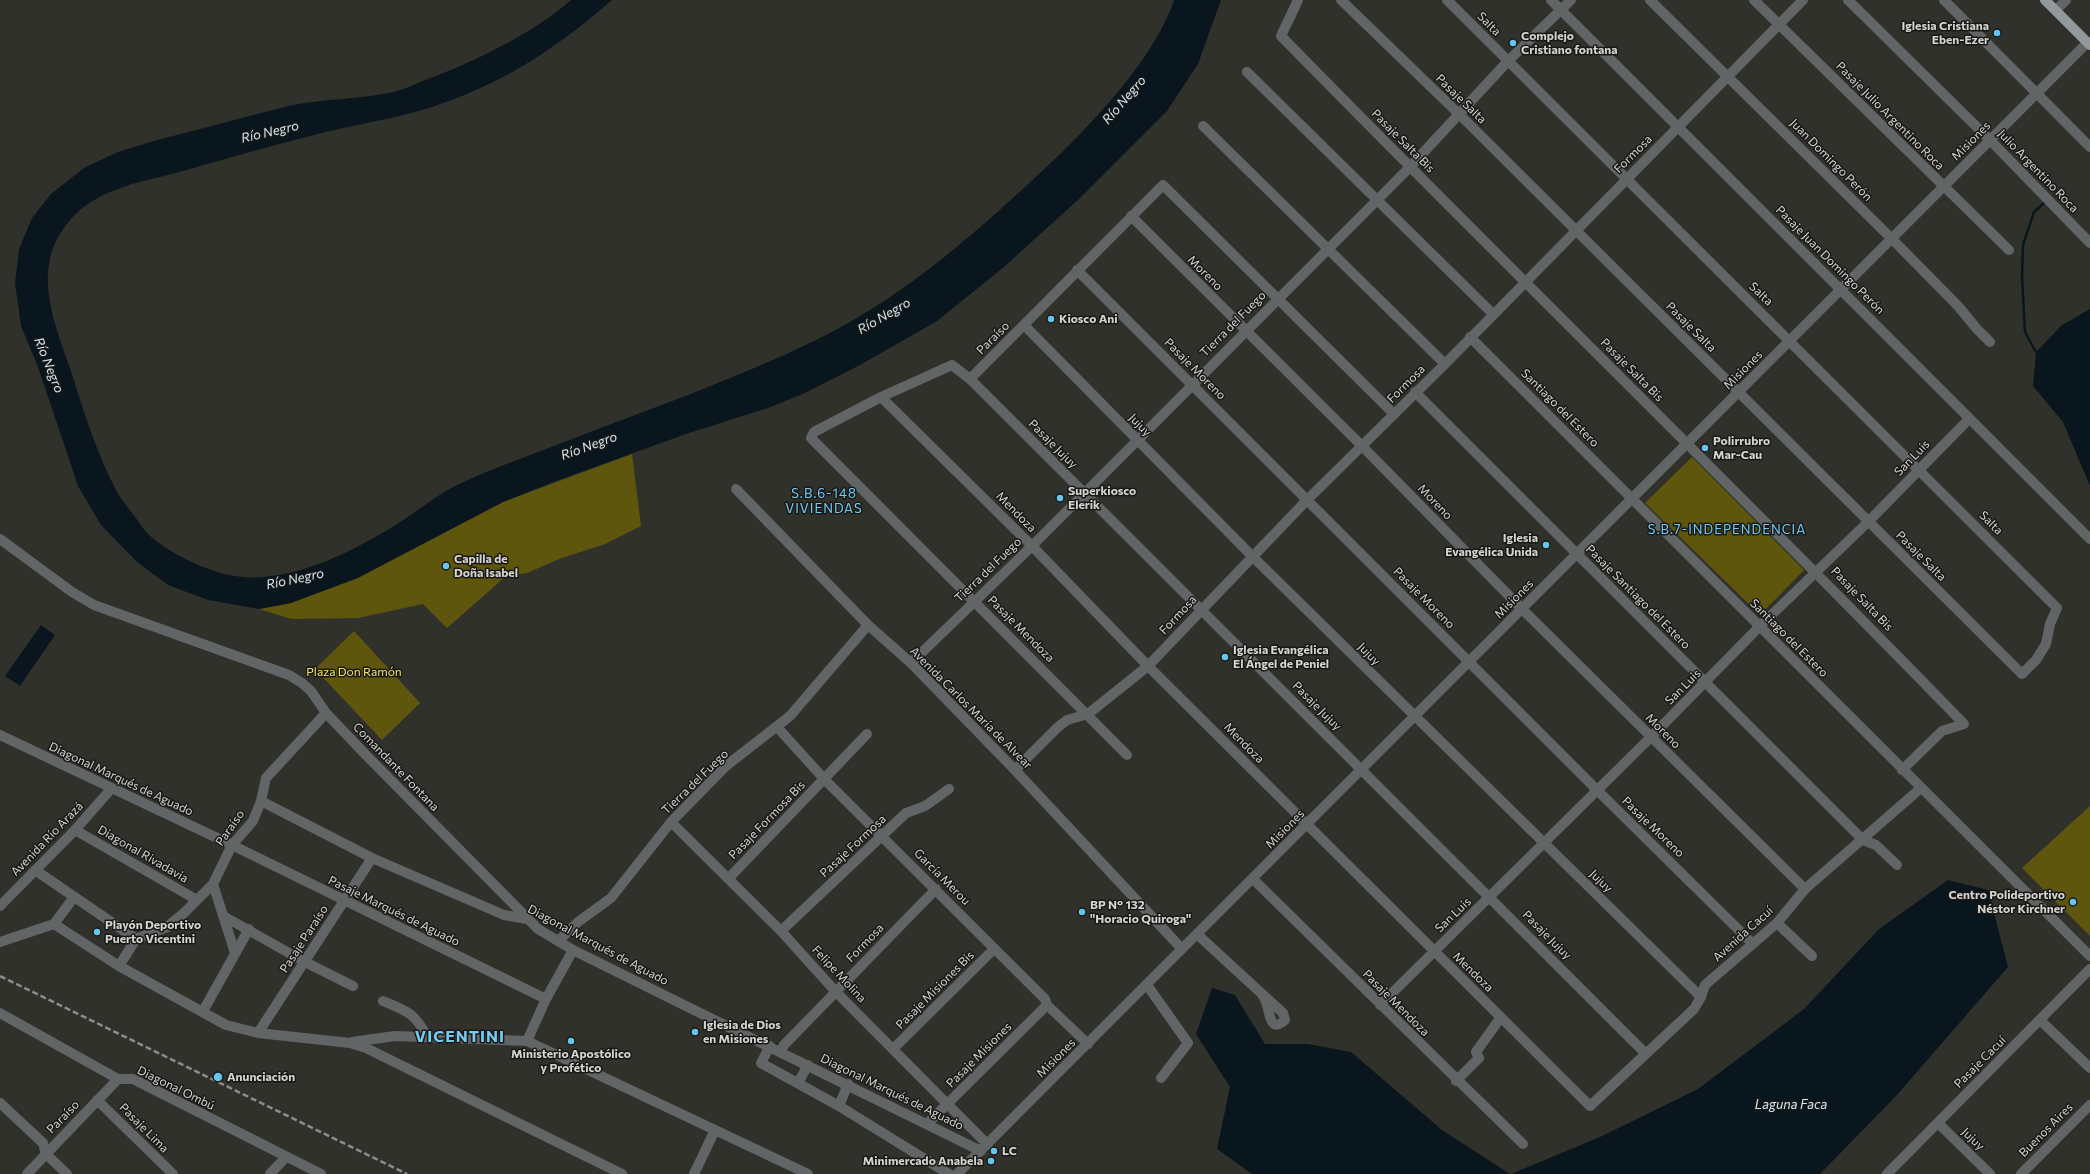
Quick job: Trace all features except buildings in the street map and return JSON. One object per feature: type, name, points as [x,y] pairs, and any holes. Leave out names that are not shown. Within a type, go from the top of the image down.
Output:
[{"type":"main road","points":[[2045,0],[2089,44]]},
{"type":"street","name":"Pasaje Salta Bis","points":[[1298,0],[1281,36],[1410,167],[1816,571],[1964,724],[1942,731],[1902,770]]},
{"type":"street","name":"Pasaje Salta","points":[[1341,0],[1459,114],[2022,674]]},
{"type":"street","name":"Salta","points":[[1447,0],[2057,608],[2050,624],[2046,644],[2036,660],[2022,674]]},
{"type":"street","name":"Pasaje Juan Domingo Perón","points":[[1551,0],[1677,128],[1841,289],[2090,539]]},
{"type":"street","name":"Tierra del Fuego","points":[[911,663],[974,600],[1032,546],[1191,384],[1410,167],[1508,61],[1570,0]]},
{"type":"street","name":"Juan Domingo Perón","points":[[1650,0],[1892,239],[1958,306],[1990,342]]},
{"type":"street","name":"Pasaje Julio Argentino Roca","points":[[1754,0],[2009,250]]},
{"type":"street","name":"Formosa","points":[[1015,770],[1058,727],[1067,720],[1088,714],[1148,666],[1307,500],[1470,338],[1803,0]]},
{"type":"street","name":"Julio Argentino Roca","points":[[1848,0],[1990,140],[2090,243]]},
{"type":"street","points":[[1944,0],[2090,147]]},
{"type":"street","points":[[2056,10],[2066,0]]},
{"type":"street","name":"Misiones","points":[[958,1174],[2037,93],[2089,44]]},
{"type":"street","points":[[1247,72],[1378,199],[1493,314]]},
{"type":"street","points":[[1203,126],[1444,364]]},
{"type":"street","name":"Paraíso","points":[[970,379],[1163,185],[1278,298]]},
{"type":"street","name":"Moreno","points":[[1131,216],[1362,446],[1522,610],[1805,889]]},
{"type":"street","name":"Pasaje Moreno","points":[[1077,270],[1753,944]]},
{"type":"street","points":[[1278,298],[1394,414]]},
{"type":"street","name":"Jujuy","points":[[1024,325],[1252,556],[1701,997]]},
{"type":"street","name":"Santiago del Estero","points":[[1470,338],[1633,498],[1902,770],[1995,860],[2090,956]]},
{"type":"street","points":[[881,397],[952,364],[970,379]]},
{"type":"street","name":"Pasaje Jujuy","points":[[970,379],[1645,1053]]},
{"type":"street","name":"Pasaje Santiago del Estero","points":[[1415,392],[1863,840],[1876,845],[1897,865]]},
{"type":"street","name":"Pasaje Mendoza","points":[[881,397],[824,426],[814,432],[811,438],[1088,714],[1127,755]]},
{"type":"street","name":"Mendoza","points":[[881,397],[1032,546],[1148,666],[1590,1106]]},
{"type":"street","name":"San Luis","points":[[1380,1005],[1544,844],[1760,626],[1868,522],[1969,419]]},
{"type":"street","name":"Avenida Carlos María de Alvear","points":[[736,489],[868,625],[911,663],[1015,770],[1182,950]]},
{"type":"street","name":"Comandante Fontana","points":[[0,539],[72,592],[94,605],[289,675],[302,683],[326,713],[527,919]]},
{"type":"street","name":"Tierra del Fuego","points":[[558,941],[578,922],[611,898],[671,822],[726,766],[778,728],[790,716],[868,625]]},
{"type":"street","name":"Paraíso","points":[[136,939],[167,927],[213,884],[232,845],[253,822],[261,802],[266,778],[326,713]]},
{"type":"street","name":"García Merou","points":[[778,728],[825,780],[936,889],[1044,998],[1047,1005],[1088,1044]]},
{"type":"street","name":"Pasaje Formosa Bis","points":[[728,879],[825,780],[867,734]]},
{"type":"street","name":"Diagonal Marqués de Aguado","points":[[0,735],[111,789],[232,845]]},
{"type":"street","name":"Avenida Cacuí","points":[[1590,1106],[1645,1053],[1694,1009],[1701,997],[1705,985],[1777,923],[1805,889],[1921,788]]},
{"type":"street","name":"Avenida Río Arazá","points":[[0,906],[75,830],[111,789]]},
{"type":"street","name":"Pasaje Formosa","points":[[781,931],[906,813],[925,806],[949,789]]},
{"type":"street","name":"Diagonal Marqués de Aguado","points":[[261,802],[372,858],[504,915],[527,919],[538,929],[574,950],[928,1123],[985,1148]]},
{"type":"street","name":"Felipe Molina","points":[[671,822],[781,931],[836,992],[947,1105],[985,1148]]},
{"type":"street","name":"Diagonal Rivadavia","points":[[75,830],[197,900]]},
{"type":"street","name":"Pasaje Marqués de Aguado","points":[[232,845],[546,999]]},
{"type":"street","name":"Pasaje Paraíso","points":[[258,1033],[372,858]]},
{"type":"street","points":[[35,870],[136,939],[119,966]]},
{"type":"street","name":"Pasaje Mendoza","points":[[1253,880],[1456,1081],[1523,1144]]},
{"type":"street","points":[[213,884],[225,917],[235,953]]},
{"type":"street","name":"Formosa","points":[[781,1051],[784,1045],[936,889]]},
{"type":"street","points":[[0,942],[54,924],[74,897]]},
{"type":"street","points":[[225,917],[305,962],[353,986]]},
{"type":"street","points":[[1777,923],[1812,956]]},
{"type":"street","points":[[54,924],[119,966],[226,1025],[258,1033],[350,1043],[379,1053],[622,1174]]},
{"type":"street","points":[[203,1011],[249,930]]},
{"type":"street","points":[[1198,935],[1261,993]]},
{"type":"street","name":"Pasaje Misiones Bis","points":[[893,1049],[994,949]]},
{"type":"street","points":[[527,1041],[546,999],[574,950]]},
{"type":"street","name":"Pasaje Cacuí","points":[[1887,1174],[2090,969]]},
{"type":"street","points":[[1147,985],[1188,1043],[1161,1078]]},
{"type":"street","points":[[383,1001],[409,1011],[419,1021],[427,1037]]},
{"type":"street","name":"Pasaje Misiones","points":[[928,1123],[1047,1005]]},
{"type":"street","name":"Diagonal Ombú","points":[[0,1013],[118,1079],[133,1079],[321,1174]]},
{"type":"street","points":[[1456,1081],[1479,1058],[1476,1052],[1501,1017]]},
{"type":"street","points":[[2040,1020],[2090,1068]]},
{"type":"street","points":[[350,1043],[395,1036],[527,1041],[808,1174]]},
{"type":"street","points":[[770,1046],[761,1063],[839,1106],[949,1174]]},
{"type":"street","points":[[798,1083],[808,1065]]},
{"type":"street","name":"Paraíso","points":[[26,1174],[118,1079]]},
{"type":"street","points":[[839,1106],[848,1084]]},
{"type":"street","name":"Pasaje Lima","points":[[97,1100],[173,1174]]},
{"type":"street","points":[[0,1103],[43,1143],[46,1154],[67,1174]]},
{"type":"street","name":"Buenos Aires","points":[[2021,1174],[2090,1105]]},
{"type":"street","name":"Jujuy","points":[[1938,1123],[1990,1174]]},
{"type":"street","points":[[694,1174],[715,1130]]},
{"type":"street","points":[[270,1174],[286,1157]]},
{"type":"green space","points":[[632,454],[641,526],[605,544],[559,559],[527,573],[506,576],[447,628],[423,604],[358,618],[291,619],[259,609],[291,603],[433,538],[503,502]]},
{"type":"green space","points":[[1692,457],[1804,570],[1760,615],[1645,503]]},
{"type":"green space","name":"Plaza Don Ramón","points":[[354,631],[420,703],[382,740],[315,669]]},
{"type":"green space","name":"Centro Polideportivo Néstor Kirchner","points":[[2090,806],[2090,936],[2022,868]]},
{"type":"water","name":"Río Negro","points":[[571,0],[612,0],[555,45],[492,83],[446,102],[418,111],[330,131],[125,186],[97,198],[85,206],[74,216],[60,234],[52,252],[48,271],[48,290],[51,309],[57,329],[90,430],[109,476],[123,501],[146,532],[156,541],[174,553],[206,568],[225,574],[246,577],[267,577],[310,567],[332,559],[371,539],[465,481],[503,465],[719,383],[816,340],[850,322],[913,281],[1002,208],[1058,156],[1125,84],[1154,42],[1166,21],[1174,0],[1221,0],[1198,64],[1167,111],[1079,199],[1004,267],[937,321],[860,365],[807,392],[771,407],[686,434],[556,481],[503,502],[358,578],[291,603],[259,609],[208,600],[168,585],[137,562],[101,525],[78,486],[38,367],[21,326],[15,283],[19,249],[32,218],[51,194],[84,168],[118,152],[150,142],[292,105],[398,91],[462,65],[502,46],[539,24]]},
{"type":"water","points":[[2090,309],[2090,486],[2063,422],[2033,386],[2036,352],[2062,325]]},
{"type":"water","points":[[41,625],[55,635],[20,686],[5,676]]},
{"type":"water","name":"Laguna Faca","points":[[1948,880],[1988,890],[2008,967],[1896,1096],[1820,1174],[1511,1174],[1600,1137],[1698,1089],[1804,1009],[1879,929]]},
{"type":"water","points":[[1212,988],[1235,995],[1265,1044],[1308,1044],[1351,1052],[1442,1130],[1510,1174],[1252,1174],[1217,1149],[1230,1087],[1196,1034]]},
{"type":"waterway","points":[[2036,352],[2025,332],[2022,277],[2023,245],[2034,212],[2044,203]]},
{"type":"railway","points":[[0,976],[407,1174]]},
{"type":"place","name":"Iglesia Cristiana Eben-Ezer","points":[[1997,33]]},
{"type":"place","name":"Complejo Cristiano fontana","points":[[1513,43]]},
{"type":"place","name":"Kiosco Ani","points":[[1051,319]]},
{"type":"place","name":"Polirrubro Mar-Cau","points":[[1705,448]]},
{"type":"place","name":"Superkiosco Elerik","points":[[1060,498]]},
{"type":"place","name":"Iglesia Evangélica Unida","points":[[1546,545]]},
{"type":"place","name":"Capilla de Doña Isabel","points":[[446,566]]},
{"type":"place","name":"Iglesia Evangélica El Ángel de Peniel","points":[[1225,657]]},
{"type":"place","name":"Centro Polideportivo Néstor Kirchner","points":[[2073,902]]},
{"type":"place","name":"BP N° 132 \"Horacio Quiroga\"","points":[[1082,912]]},
{"type":"place","name":"Playón Deportivo Puerto Vicentini","points":[[97,932]]},
{"type":"place","name":"Iglesia de Dios en Misiones","points":[[695,1032]]},
{"type":"place","name":"Ministerio Apostólico y Profético","points":[[571,1041]]},
{"type":"place","name":"Anunciación","points":[[218,1077]]},
{"type":"place","name":"LC","points":[[994,1151]]},
{"type":"place","name":"Minimercado Anabela","points":[[991,1161]]},
{"type":"district","name":"S.B.6-148 VIVIENDAS","points":[[824,502]]},
{"type":"district","name":"S.B.7-INDEPENDENCIA","points":[[1727,530]]},
{"type":"district","name":"VICENTINI","points":[[460,1037]]}]
